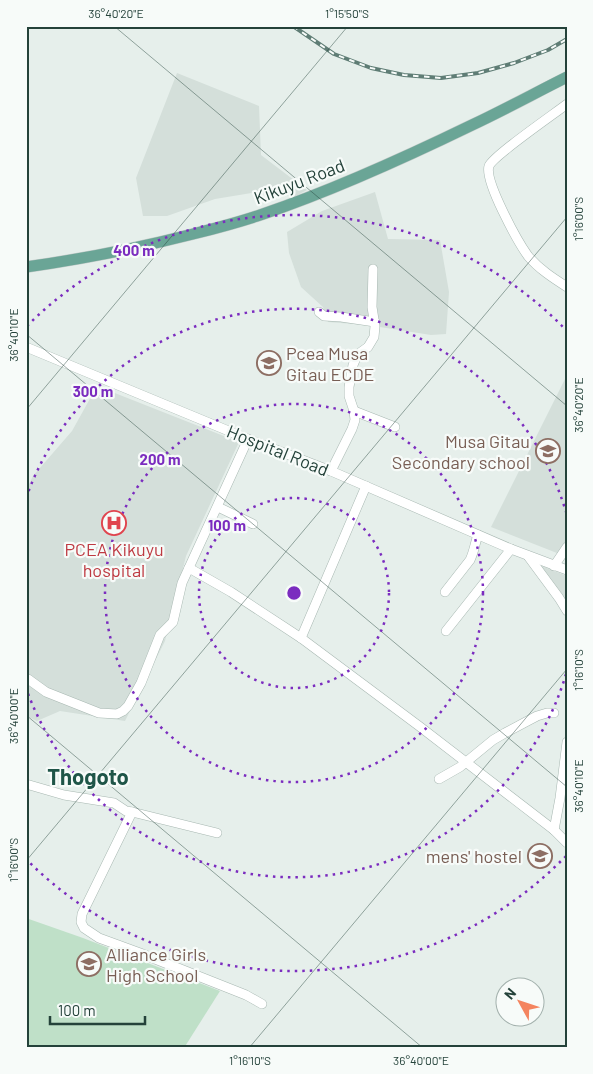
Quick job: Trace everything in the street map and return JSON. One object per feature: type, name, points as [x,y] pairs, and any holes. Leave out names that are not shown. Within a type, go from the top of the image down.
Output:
[{"type":"main road","name":"Kikuyu Road","points":[[26,267],[153,244],[232,224],[306,199],[367,174],[472,125],[567,77]]},
{"type":"street","points":[[567,104],[500,154],[491,163],[488,170],[497,201],[528,256],[547,274],[567,287]]},
{"type":"street","points":[[331,471],[355,420],[349,387],[353,365],[374,337],[375,322],[372,308],[373,269]]},
{"type":"street","points":[[319,312],[324,316],[375,322]]},
{"type":"street","name":"Hospital Road","points":[[26,348],[331,471],[510,549],[567,570]]},
{"type":"street","points":[[354,411],[395,427]]},
{"type":"street","points":[[28,679],[46,692],[99,713],[117,714],[128,706],[141,683],[160,635],[173,622],[179,594],[189,568],[248,439]]},
{"type":"street","points":[[301,638],[366,486]]},
{"type":"street","points":[[218,507],[253,524]]},
{"type":"street","points":[[445,592],[470,560],[478,535]]},
{"type":"street","points":[[554,566],[567,547]]},
{"type":"street","points":[[446,631],[510,549]]},
{"type":"street","points":[[528,555],[567,610]]},
{"type":"street","points":[[189,568],[231,592],[301,638],[466,762],[554,830],[567,843]]},
{"type":"street","points":[[440,779],[460,767],[505,733],[547,712],[554,712]]},
{"type":"street","points":[[554,830],[567,742]]},
{"type":"street","points":[[26,784],[64,795],[114,803],[132,812],[217,833]]},
{"type":"street","points":[[132,812],[82,914],[81,922],[84,928],[99,938],[246,995],[262,1004]]},
{"type":"shaded area","points":[[177,73],[259,106],[261,155],[307,190],[292,198],[276,189],[215,199],[167,216],[143,216],[136,178]]},
{"type":"shaded area","points":[[375,192],[388,239],[440,240],[449,292],[446,334],[431,335],[367,325],[328,322],[323,307],[301,287],[289,253],[287,232],[322,211]]},
{"type":"shaded area","name":"Musa Gitau Secondary school","points":[[567,375],[567,557],[491,527]]},
{"type":"shaded area","name":"PCEA Kikuyu hospital","points":[[97,386],[239,442],[186,556],[165,641],[125,721],[60,711],[37,721],[26,716],[26,490],[33,476],[72,431]]},
{"type":"shaded area","points":[[539,565],[567,576],[567,608]]},
{"type":"green space","name":"Alliance Girls High School","points":[[26,918],[220,991],[184,1048],[26,1048]]},
{"type":"railway","points":[[293,26],[334,54],[371,68],[404,75],[441,78],[478,73],[514,63],[548,50],[567,39]]},
{"type":"place","name":"Pcea Musa Gitau ECDE","points":[[269,363]]},
{"type":"place","name":"Musa Gitau Secondary school","points":[[548,451]]},
{"type":"place","name":"PCEA Kikuyu hospital","points":[[114,523]]},
{"type":"place","name":"mens' hostel","points":[[540,856]]},
{"type":"place","name":"Alliance Girls High School","points":[[89,964]]},
{"type":"district","name":"Thogoto","points":[[88,776]]}]
